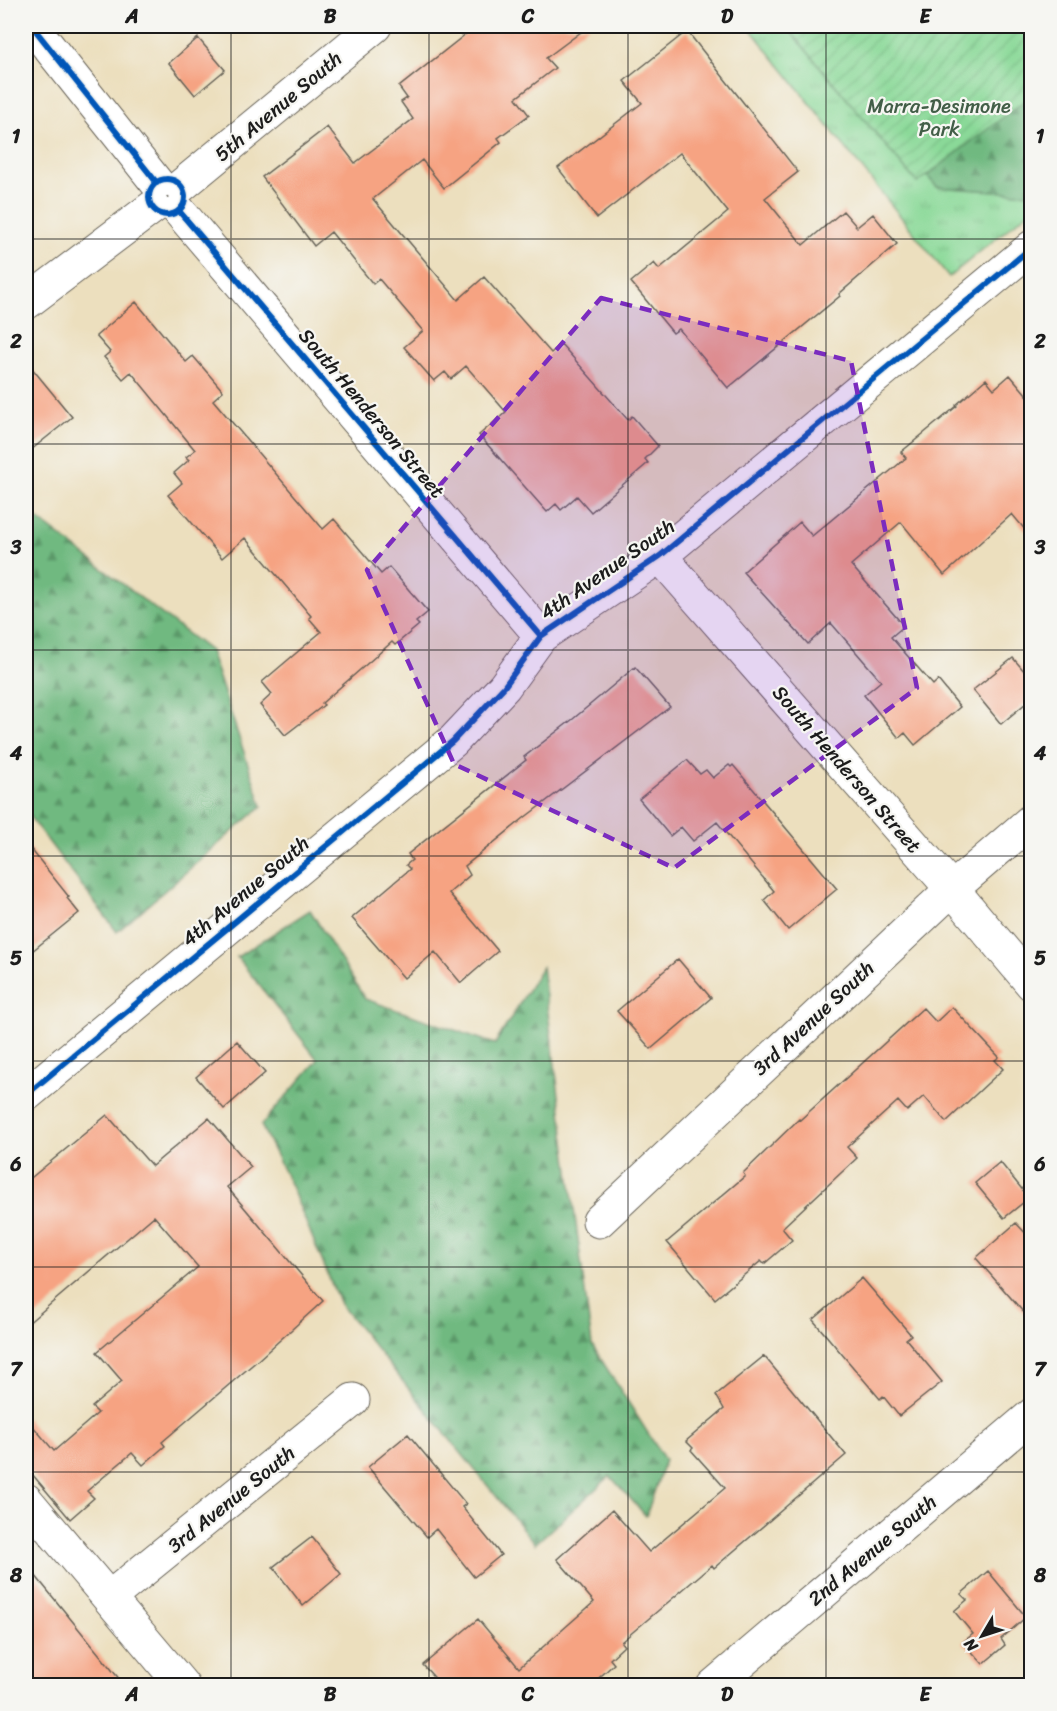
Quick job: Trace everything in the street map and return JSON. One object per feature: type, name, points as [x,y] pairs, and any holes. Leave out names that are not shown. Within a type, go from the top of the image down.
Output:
[{"type":"street","name":"South Henderson Street","points":[[32,26],[167,197],[541,636]]},
{"type":"street","name":"5th Avenue South","points":[[26,303],[167,197],[375,26]]},
{"type":"street","name":"4th Avenue South","points":[[26,1095],[453,741],[504,687],[541,636],[660,556],[1032,247]]},
{"type":"street","name":"South Henderson Street","points":[[660,556],[952,888],[1032,984]]},
{"type":"street","name":"3rd Avenue South","points":[[599,1221],[952,888],[1032,820]]},
{"type":"street","name":"3rd Avenue South","points":[[109,1599],[353,1400]]},
{"type":"street","name":"2nd Avenue South","points":[[713,1686],[1032,1415]]},
{"type":"street","points":[[26,1500],[183,1686]]},
{"type":"highlighted area","points":[[601,298],[851,361],[917,688],[674,868],[454,764],[367,570]]},
{"type":"green space","name":"Marra-Desimone Park","points":[[748,26],[1031,26],[1031,210],[949,277]]},
{"type":"green space","points":[[786,26],[1031,26],[1031,96],[917,183]]},
{"type":"green space","points":[[1031,93],[1031,194],[937,187],[927,176]]},
{"type":"green space","points":[[26,510],[210,651],[262,806],[117,932],[26,812]]},
{"type":"green space","points":[[310,910],[365,999],[495,1044],[542,967],[592,1345],[665,1460],[646,1516],[610,1476],[535,1544],[340,1304],[291,1186],[261,1125],[318,1060],[237,957]]},
{"type":"building","points":[[476,26],[589,26],[546,58],[555,68],[516,98],[529,115],[498,138],[501,142],[444,188],[422,160],[373,199],[458,300],[484,277],[551,353],[561,344],[628,420],[632,416],[658,446],[645,459],[648,463],[591,512],[577,496],[561,510],[556,504],[547,512],[479,435],[506,412],[466,366],[451,379],[445,372],[434,381],[404,347],[423,331],[379,279],[373,284],[331,232],[314,246],[262,177],[327,127],[355,163],[413,119],[401,102],[407,98],[399,87]]},
{"type":"building","points":[[687,31],[798,172],[765,198],[803,245],[843,211],[857,227],[873,214],[897,244],[839,294],[840,296],[728,388],[679,329],[673,333],[631,282],[654,263],[659,269],[728,212],[680,153],[597,218],[558,168],[642,103],[624,81]]},
{"type":"building","points":[[198,38],[225,70],[195,95],[169,63]]},
{"type":"building","points":[[136,302],[186,362],[193,356],[223,391],[213,400],[323,529],[334,519],[381,574],[389,567],[428,612],[416,622],[419,625],[395,645],[392,642],[322,703],[324,705],[285,735],[260,705],[272,694],[262,682],[321,632],[309,618],[311,616],[245,538],[222,558],[168,495],[182,483],[174,473],[189,460],[186,457],[195,450],[131,372],[123,379],[104,357],[110,352],[96,336]]},
{"type":"building","points":[[26,361],[72,417],[26,454]]},
{"type":"building","points":[[1010,375],[1032,401],[1032,538],[1012,514],[944,575],[901,522],[851,565],[904,626],[891,637],[933,685],[938,680],[960,707],[915,745],[905,733],[899,738],[864,695],[881,681],[831,623],[808,644],[743,572],[800,522],[812,536],[906,458],[901,452],[986,379],[994,389]]},
{"type":"building","points":[[1013,658],[1032,680],[1032,698],[1001,724],[973,690]]},
{"type":"building","points":[[635,667],[670,707],[465,866],[470,875],[449,893],[498,951],[461,983],[435,952],[404,978],[352,918],[410,869],[406,865],[412,860],[408,854],[526,760],[524,757]]},
{"type":"building","points":[[687,760],[700,774],[706,770],[713,778],[729,765],[731,767],[733,765],[837,889],[788,930],[764,900],[774,891],[717,822],[693,841],[681,827],[670,836],[639,799]]},
{"type":"building","points":[[26,843],[79,913],[26,956]]},
{"type":"building","points":[[678,959],[711,998],[651,1049],[617,1011]]},
{"type":"building","points":[[952,1007],[999,1057],[995,1060],[1003,1069],[946,1122],[924,1096],[907,1111],[898,1101],[847,1147],[857,1158],[782,1228],[792,1240],[764,1264],[761,1261],[715,1299],[667,1242],[745,1176],[743,1173],[799,1119],[923,1008],[936,1022]]},
{"type":"building","points":[[237,1041],[265,1073],[224,1109],[196,1077]]},
{"type":"building","points":[[107,1115],[152,1166],[209,1118],[251,1167],[227,1187],[323,1301],[162,1442],[165,1446],[143,1465],[132,1453],[87,1491],[94,1498],[70,1519],[26,1467],[26,1418],[54,1451],[98,1413],[92,1407],[122,1381],[97,1352],[198,1267],[154,1216],[26,1325],[26,1182]]},
{"type":"building","points":[[1000,1162],[1029,1198],[1004,1218],[975,1183]]},
{"type":"building","points":[[1016,1223],[1032,1240],[1032,1322],[976,1258]]},
{"type":"building","points":[[862,1278],[911,1335],[906,1339],[942,1382],[899,1416],[883,1396],[880,1399],[813,1320]]},
{"type":"building","points":[[764,1356],[846,1455],[714,1568],[712,1565],[621,1642],[624,1646],[610,1659],[614,1664],[590,1686],[442,1686],[423,1665],[478,1619],[519,1668],[594,1602],[557,1559],[612,1510],[649,1552],[725,1488],[691,1450],[693,1448],[686,1441],[724,1409],[716,1395]]},
{"type":"building","points":[[408,1434],[466,1504],[462,1507],[501,1555],[474,1577],[436,1529],[427,1537],[368,1467]]},
{"type":"building","points":[[312,1537],[341,1574],[303,1606],[273,1567]]},
{"type":"building","points":[[26,1564],[125,1686],[26,1686]]},
{"type":"building","points":[[988,1571],[1026,1617],[1001,1639],[1005,1645],[983,1664],[963,1642],[973,1634],[954,1611],[967,1600],[961,1594]]},
{"type":"cycle path","points":[[32,26],[157,183]]},
{"type":"cycle path","points":[[167,179],[179,185],[185,197],[179,209],[167,215],[155,209],[149,197],[155,185],[167,179]]},
{"type":"cycle path","points":[[179,211],[541,636]]},
{"type":"cycle path","points":[[26,1095],[453,741],[504,687],[541,636],[660,556],[1032,247]]}]
